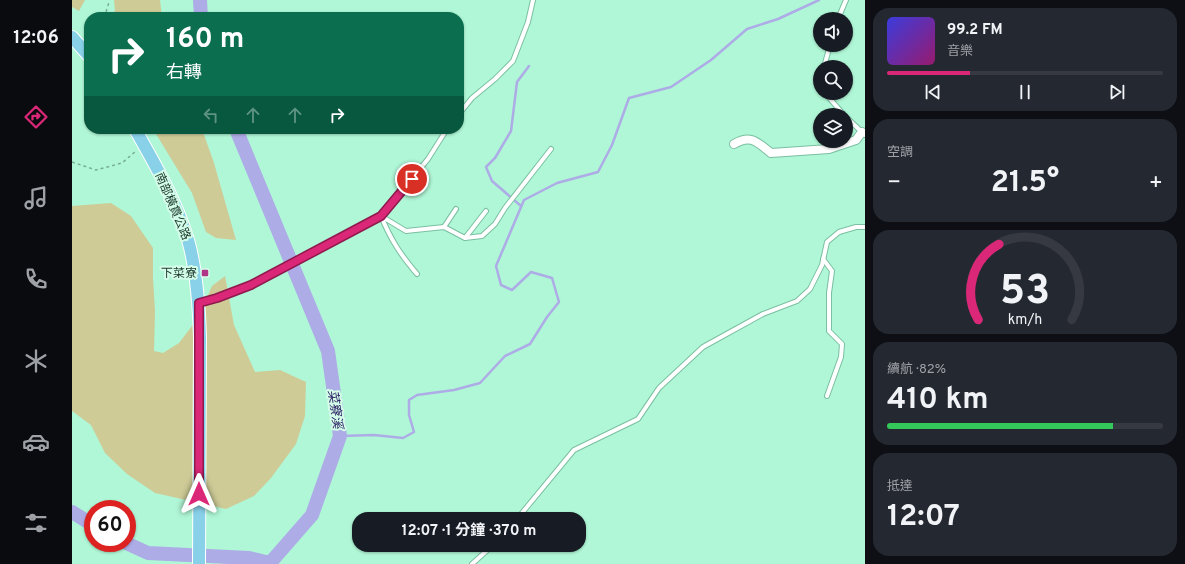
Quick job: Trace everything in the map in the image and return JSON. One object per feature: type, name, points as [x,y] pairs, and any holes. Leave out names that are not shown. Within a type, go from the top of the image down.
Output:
[{"type":"main road","points":[[72,37],[84,50]]},
{"type":"main road","name":"南部橫貫公路","points":[[138,134],[166,187],[188,240],[199,303],[199,564]]},
{"type":"street","points":[[734,144],[742,139],[755,141],[770,153],[829,149],[856,140],[864,134]]},
{"type":"lane","points":[[464,108],[472,98],[495,79],[513,61],[528,22],[533,0]]},
{"type":"lane","points":[[841,12],[846,0]]},
{"type":"lane","points":[[831,100],[838,108]]},
{"type":"lane","points":[[853,124],[864,134]]},
{"type":"lane","points":[[199,303],[251,285],[381,216],[428,159],[444,134]]},
{"type":"lane","points":[[381,216],[406,231],[444,227],[465,238],[482,236],[495,224],[551,149]]},
{"type":"lane","points":[[444,227],[456,210]]},
{"type":"lane","points":[[465,238],[486,211]]},
{"type":"lane","points":[[381,216],[391,238],[402,256],[417,274]]},
{"type":"lane","points":[[523,512],[574,450],[638,419],[659,388],[703,347],[763,314],[798,301],[810,289],[822,265],[827,242],[839,232],[856,227],[865,227]]},
{"type":"lane","points":[[823,259],[832,271],[829,293],[829,331],[842,344],[841,357],[826,396]]},
{"type":"lane","points":[[472,564],[485,552]]},
{"type":"path","points":[[106,12],[109,2]]},
{"type":"path","points":[[72,162],[96,170],[122,163],[144,145]]},
{"type":"shaded area","points":[[72,0],[85,0],[79,11],[72,7]]},
{"type":"shaded area","points":[[114,0],[160,0],[161,12],[114,12]]},
{"type":"shaded area","points":[[156,134],[204,134],[214,163],[236,240],[216,238],[206,232],[192,193]]},
{"type":"shaded area","points":[[111,203],[131,216],[153,248],[155,311],[154,351],[163,353],[179,343],[198,318],[212,286],[225,276],[234,325],[255,372],[280,370],[306,382],[305,416],[296,444],[271,478],[254,496],[226,509],[155,493],[127,474],[105,453],[91,425],[72,411],[72,206]]},
{"type":"waterway","name":"菜竂溪","points":[[200,0],[201,12]]},
{"type":"waterway","points":[[340,436],[374,435],[403,438],[414,432],[409,415],[409,400],[417,395],[454,390],[480,383],[505,356],[530,344],[547,317],[559,302],[552,278],[531,272],[512,290],[501,285],[496,266],[524,200],[557,183],[598,172],[612,145],[629,98],[671,87],[711,60],[747,29],[778,19],[819,0]]},
{"type":"waterway","points":[[521,206],[492,181],[486,167],[495,158],[511,131],[517,82],[529,66]]},
{"type":"waterway","name":"菜竂溪","points":[[136,548],[148,553],[249,558],[270,563],[312,515],[340,436],[328,351],[238,134]]},
{"type":"waterway","name":"菜竂溪","points":[[72,512],[84,519]]},
{"type":"place","name":"下菜寮","points":[[205,273]]},
{"type":"route","points":[[199,494],[199,303],[251,285],[381,216],[412,179]]}]
